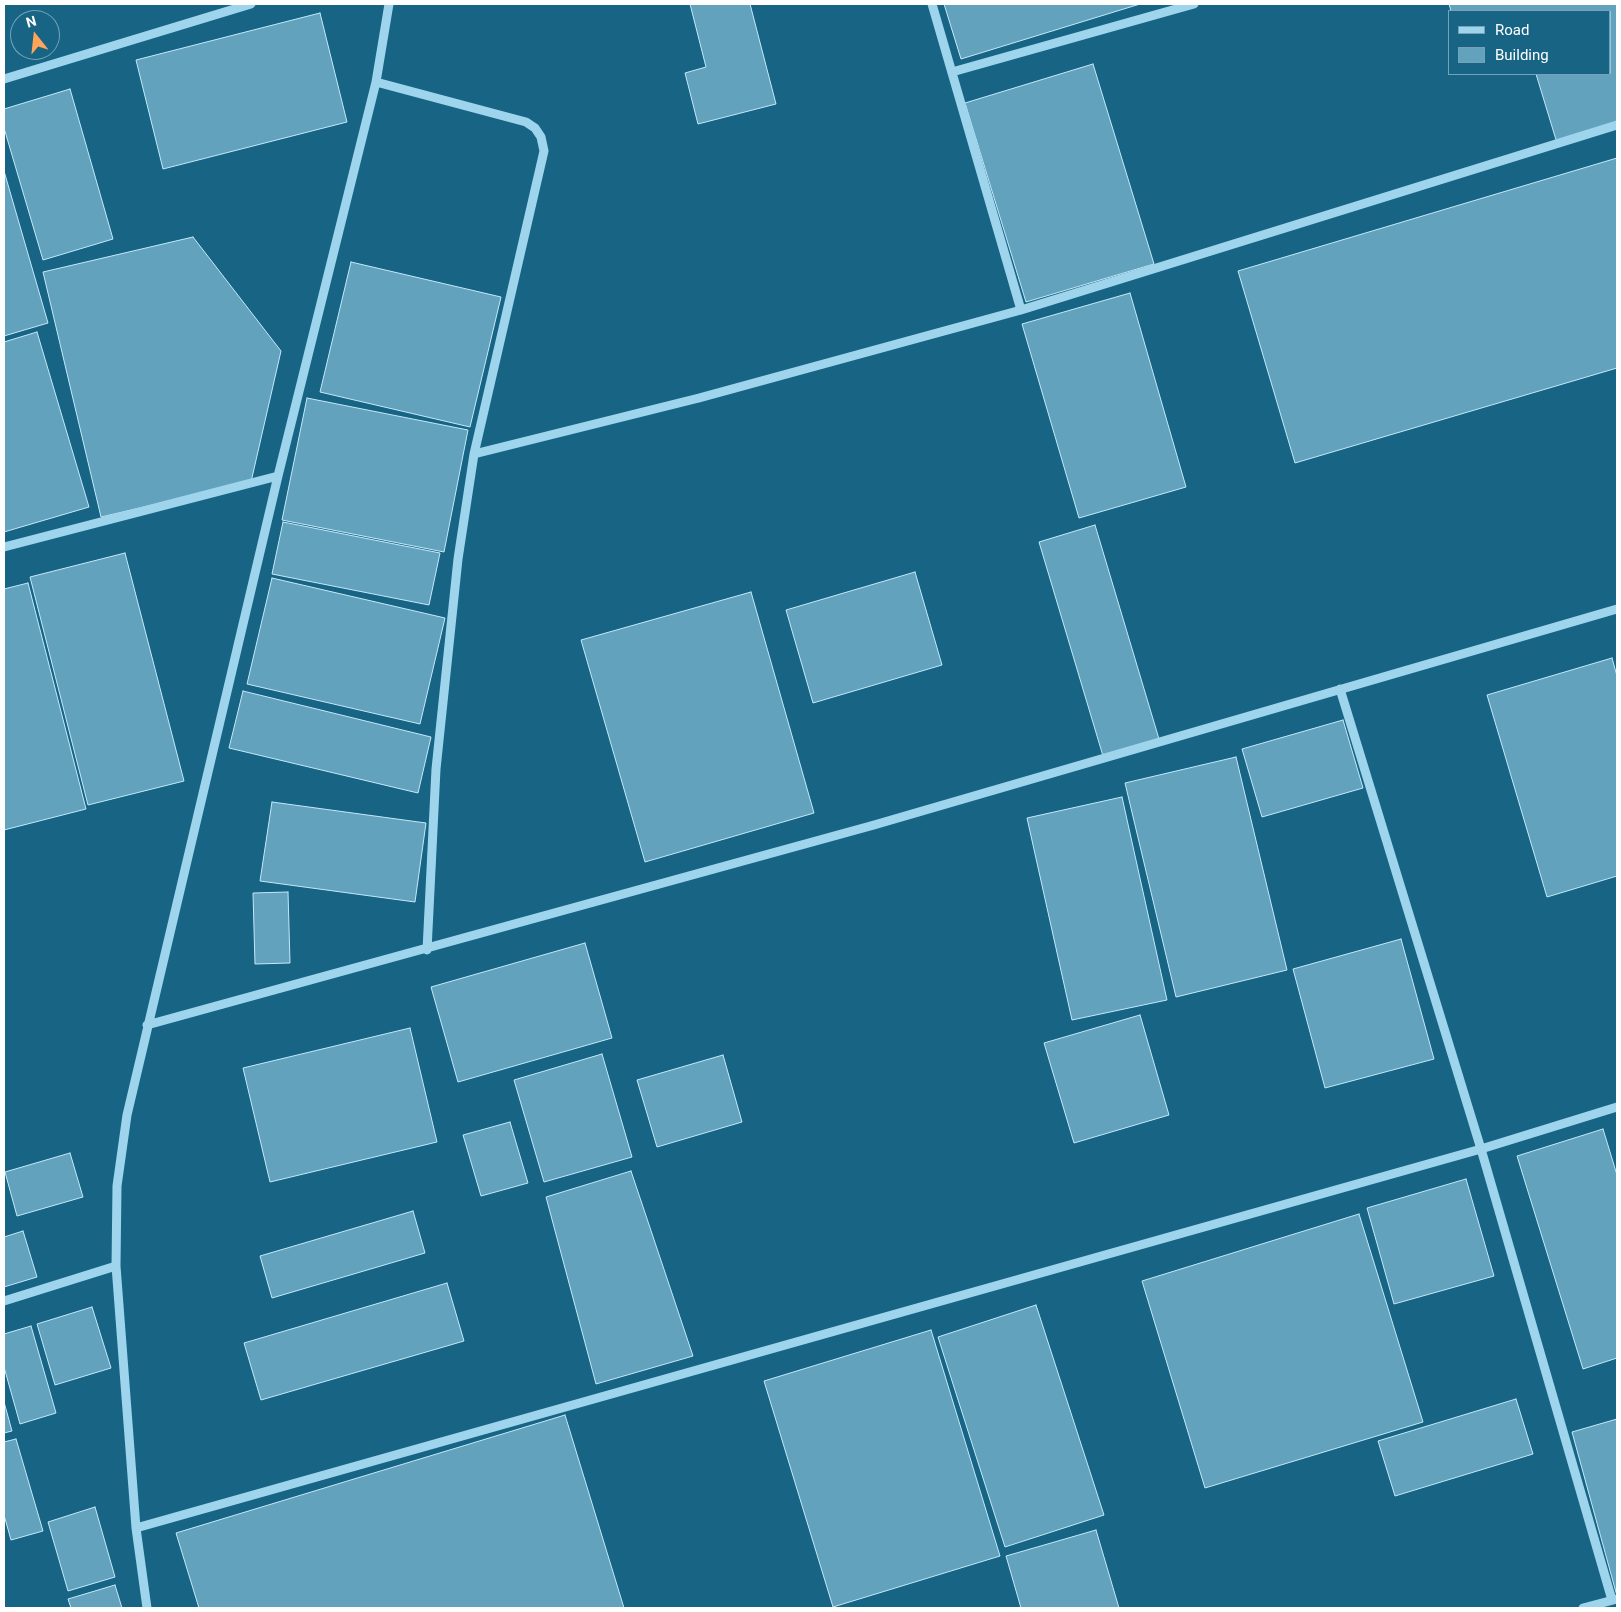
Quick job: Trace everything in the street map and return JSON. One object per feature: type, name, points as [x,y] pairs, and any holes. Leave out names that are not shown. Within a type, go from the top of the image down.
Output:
[{"type":"street","points":[[4,79],[251,4]]},
{"type":"street","points":[[147,1608],[136,1528],[116,1266],[115,1236],[118,1177],[127,1115],[278,476],[376,82],[389,4]]},
{"type":"street","points":[[932,4],[1020,310]]},
{"type":"street","points":[[952,72],[1194,4]]},
{"type":"street","points":[[376,82],[526,122],[535,128],[541,137],[544,151],[543,162],[474,454],[458,559],[436,769],[427,950]]},
{"type":"street","points":[[474,454],[699,398],[1020,310],[1617,125]]},
{"type":"street","points":[[4,547],[278,476]]},
{"type":"street","points":[[147,1025],[427,950],[865,827],[1617,610]]},
{"type":"street","points":[[1340,689],[1481,1149],[1615,1599],[1583,1608]]},
{"type":"street","points":[[136,1528],[1481,1149],[1617,1107]]},
{"type":"street","points":[[4,1301],[116,1266]]},
{"type":"building","points":[[690,4],[750,4],[776,104],[698,124],[685,73],[706,67]]},
{"type":"building","points":[[944,4],[1140,4],[961,59]]},
{"type":"building","points":[[1449,4],[1617,4],[1617,124],[1557,143],[1536,75],[1611,75],[1611,10],[1451,10]]},
{"type":"building","points":[[320,13],[347,122],[163,169],[136,60]]},
{"type":"building","points":[[1093,64],[1154,264],[1026,302],[965,103]]},
{"type":"building","points":[[70,89],[113,239],[43,260],[4,128],[4,109]]},
{"type":"building","points":[[1617,158],[1617,368],[1295,463],[1238,271]]},
{"type":"building","points":[[4,171],[48,323],[4,336]]},
{"type":"building","points":[[193,237],[281,351],[251,482],[101,517],[43,272]]},
{"type":"building","points":[[351,262],[501,297],[470,427],[320,392]]},
{"type":"building","points":[[1130,293],[1186,487],[1079,518],[1022,324]]},
{"type":"building","points":[[37,332],[89,507],[4,532],[4,342]]},
{"type":"building","points":[[307,398],[468,430],[444,552],[282,520]]},
{"type":"building","points":[[283,522],[440,553],[429,605],[272,574]]},
{"type":"building","points":[[1095,525],[1159,739],[1103,756],[1039,542]]},
{"type":"building","points":[[125,553],[184,781],[88,805],[30,577]]},
{"type":"building","points":[[915,572],[942,665],[813,703],[786,610]]},
{"type":"building","points":[[272,578],[445,618],[420,724],[247,684]]},
{"type":"building","points":[[28,583],[86,809],[4,830],[4,589]]},
{"type":"building","points":[[751,592],[814,813],[645,862],[581,640]]},
{"type":"building","points":[[1612,658],[1617,676],[1617,876],[1547,897],[1487,695]]},
{"type":"building","points":[[243,691],[431,737],[418,793],[229,748]]},
{"type":"building","points":[[1343,720],[1363,788],[1262,817],[1242,749]]},
{"type":"building","points":[[1236,757],[1287,970],[1176,997],[1125,783]]},
{"type":"building","points":[[1122,797],[1167,1000],[1072,1020],[1027,818]]},
{"type":"building","points":[[272,802],[426,823],[415,902],[260,881]]},
{"type":"building","points":[[288,892],[290,963],[255,964],[253,893]]},
{"type":"building","points":[[1401,939],[1434,1059],[1325,1088],[1293,969]]},
{"type":"building","points":[[585,943],[612,1038],[458,1082],[431,987]]},
{"type":"building","points":[[1140,1015],[1169,1115],[1074,1143],[1044,1043]]},
{"type":"building","points":[[410,1028],[437,1142],[270,1182],[243,1068]]},
{"type":"building","points":[[602,1054],[632,1157],[544,1182],[514,1080]]},
{"type":"building","points":[[723,1055],[742,1122],[657,1147],[637,1080]]},
{"type":"building","points":[[510,1122],[528,1183],[481,1196],[463,1135]]},
{"type":"building","points":[[1603,1129],[1617,1175],[1617,1358],[1583,1369],[1517,1156]]},
{"type":"building","points":[[70,1153],[83,1197],[17,1216],[5,1172]]},
{"type":"building","points":[[631,1171],[693,1356],[596,1384],[546,1197]]},
{"type":"building","points":[[1466,1179],[1494,1276],[1394,1304],[1367,1208]]},
{"type":"building","points":[[413,1211],[425,1253],[272,1298],[260,1256]]},
{"type":"building","points":[[1359,1214],[1423,1422],[1205,1488],[1142,1281]]},
{"type":"building","points":[[23,1231],[37,1277],[4,1287],[4,1237]]},
{"type":"building","points":[[447,1283],[464,1341],[261,1400],[244,1343]]},
{"type":"building","points":[[1036,1305],[1104,1515],[1005,1547],[938,1337]]},
{"type":"building","points":[[92,1307],[111,1368],[55,1385],[37,1324]]},
{"type":"building","points":[[31,1326],[56,1413],[20,1424],[4,1367],[4,1334]]},
{"type":"building","points":[[931,1330],[1000,1556],[833,1607],[764,1381]]},
{"type":"building","points":[[1516,1399],[1533,1454],[1395,1496],[1378,1441]]},
{"type":"building","points":[[4,1402],[12,1431],[4,1433]]},
{"type":"building","points":[[565,1415],[624,1608],[199,1608],[176,1533]]},
{"type":"building","points":[[1617,1419],[1617,1596],[1572,1432]]},
{"type":"building","points":[[16,1439],[43,1531],[11,1540],[4,1515],[4,1442]]},
{"type":"building","points":[[95,1507],[115,1577],[68,1591],[48,1522]]},
{"type":"building","points":[[1096,1530],[1119,1608],[1021,1608],[1006,1556]]},
{"type":"building","points":[[115,1585],[122,1608],[71,1608],[68,1599]]}]
